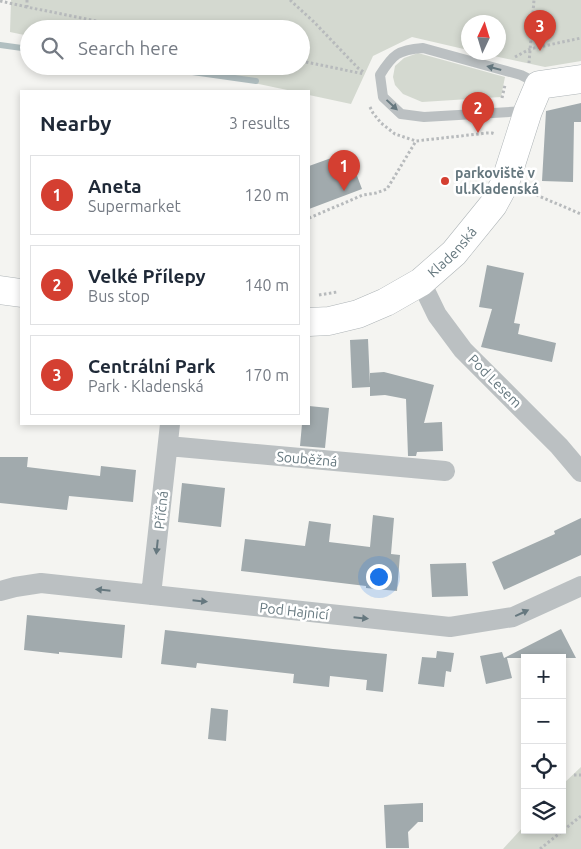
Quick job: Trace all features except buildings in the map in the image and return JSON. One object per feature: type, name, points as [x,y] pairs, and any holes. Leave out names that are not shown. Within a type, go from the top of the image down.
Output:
[{"type":"street","points":[[534,75],[581,79]]},
{"type":"street","name":"Kladenská","points":[[311,309],[328,321],[358,314],[386,302],[421,282],[454,253],[493,205],[505,183],[528,111],[534,75]]},
{"type":"street","name":"Pod Lesem","points":[[421,282],[437,315],[464,350],[559,446],[581,472]]},
{"type":"street","points":[[0,290],[20,294]]},
{"type":"street","name":"Příčná","points":[[151,595],[170,425]]},
{"type":"street","name":"Souběžná","points":[[168,446],[445,471]]},
{"type":"street","name":"Pod Hajnicí","points":[[0,591],[15,586],[41,583],[450,627],[513,617],[581,586]]},
{"type":"lane","points":[[528,111],[424,117],[401,114],[383,97],[380,75],[391,58],[407,49],[423,48],[521,75],[534,75]]},
{"type":"path","points":[[27,7],[28,0]]},
{"type":"path","points":[[290,0],[358,68],[367,74]]},
{"type":"path","points":[[534,0],[530,49],[534,75]]},
{"type":"path","points":[[0,1],[91,20]]},
{"type":"path","points":[[510,61],[530,49],[581,38]]},
{"type":"path","points":[[492,133],[498,137]]},
{"type":"path","points":[[310,218],[363,195],[387,189],[416,141]]},
{"type":"path","points":[[505,183],[581,214]]},
{"type":"path","points":[[311,309],[340,291]]},
{"type":"path","points":[[574,775],[581,775]]},
{"type":"path","points":[[540,849],[581,816]]},
{"type":"shaded area","points":[[11,0],[581,0],[581,61],[545,67],[506,59],[506,15],[461,15],[461,48],[412,37],[373,56],[351,104],[310,95],[310,90],[287,90],[216,75],[310,75],[310,20],[20,20],[20,34],[10,32]]},
{"type":"shaded area","points":[[418,53],[505,77],[501,97],[422,102],[403,94],[395,85],[393,77],[395,66],[404,58]]},
{"type":"shaded area","points":[[581,767],[581,849],[503,849],[521,829],[521,834],[566,834],[566,781]]},
{"type":"waterway","points":[[0,45],[20,48]]},
{"type":"waterway","points":[[214,75],[256,81]]},
{"type":"place","name":"Centrální Park","points":[[540,51]]},
{"type":"place","name":"Velké Přílepy","points":[[478,133]]},
{"type":"place","name":"parkoviště v ul.Kladenská","points":[[445,181]]},
{"type":"place","name":"Aneta","points":[[344,191]]}]
